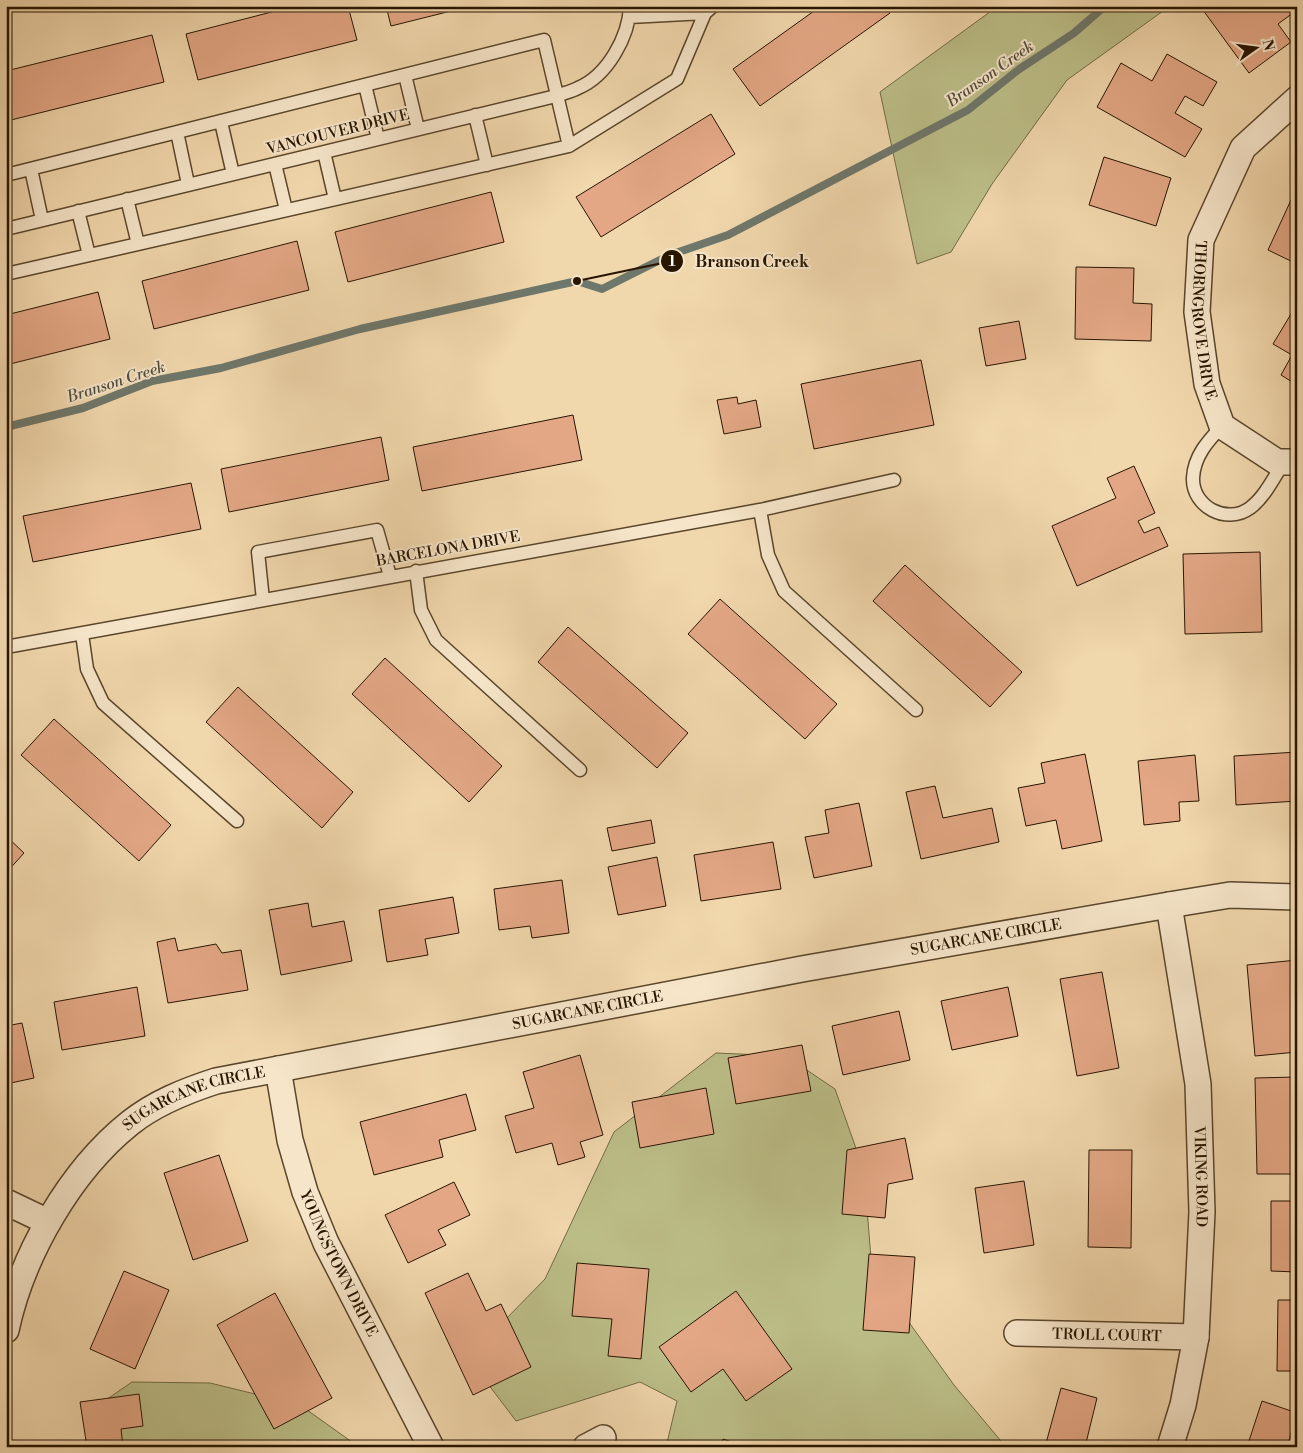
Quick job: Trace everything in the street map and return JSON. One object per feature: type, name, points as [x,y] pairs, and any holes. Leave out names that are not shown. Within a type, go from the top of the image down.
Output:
[{"type":"street","name":"THORNGROVE DRIVE","points":[[1222,426],[1207,384],[1197,312],[1201,240],[1242,148],[1297,99]]},
{"type":"street","points":[[1222,426],[1277,462],[1290,462]]},
{"type":"street","name":"SUGARCANE CIRCLE","points":[[6,1330],[26,1270],[48,1222],[68,1190],[103,1148],[130,1123],[161,1103],[194,1088],[278,1069],[802,969],[1169,905],[1230,896],[1297,897]]},
{"type":"street","name":"VIKING ROAD","points":[[1169,905],[1198,1084],[1202,1212],[1196,1337],[1184,1405],[1170,1447]]},
{"type":"street","name":"YOUNGSTOWN DRIVE","points":[[278,1069],[290,1140],[305,1192],[326,1243],[431,1447]]},
{"type":"street","points":[[6,1202],[48,1222]]},
{"type":"street","name":"TROLL COURT","points":[[1017,1333],[1196,1337]]},
{"type":"lane","points":[[6,274],[569,146],[677,79],[709,9],[630,12]]},
{"type":"lane","name":"VANCOUVER DRIVE","points":[[6,229],[556,96],[580,88],[595,77],[610,61],[621,43],[630,12]]},
{"type":"lane","points":[[6,175],[544,40],[569,146]]},
{"type":"lane","points":[[405,75],[418,129]]},
{"type":"lane","points":[[365,85],[378,139]]},
{"type":"lane","points":[[475,115],[487,165]]},
{"type":"lane","points":[[221,122],[233,174]]},
{"type":"lane","points":[[177,132],[188,184]]},
{"type":"lane","points":[[324,152],[336,199]]},
{"type":"lane","points":[[275,164],[286,210]]},
{"type":"lane","points":[[31,169],[42,220]]},
{"type":"lane","points":[[127,199],[138,244]]},
{"type":"lane","points":[[78,211],[89,255]]},
{"type":"lane","points":[[1222,426],[1198,456],[1193,478],[1197,495],[1208,508],[1218,513],[1229,515],[1241,513],[1251,507],[1290,462]]},
{"type":"lane","name":"BARCELONA DRIVE","points":[[6,647],[760,510],[894,480]]},
{"type":"lane","points":[[760,510],[768,554],[784,591],[916,710]]},
{"type":"lane","points":[[263,600],[258,552],[368,531],[377,530],[390,576]]},
{"type":"lane","points":[[416,571],[421,610],[436,640],[580,770]]},
{"type":"lane","points":[[82,634],[87,670],[103,703],[237,821]]},
{"type":"green space","points":[[998,6],[1170,6],[1067,80],[992,184],[951,252],[917,264],[880,92]]},
{"type":"green space","points":[[716,1053],[786,1056],[835,1089],[864,1171],[872,1271],[954,1385],[1006,1447],[666,1447],[677,1401],[640,1382],[516,1421],[485,1380],[503,1322],[545,1279],[614,1132]]},
{"type":"green space","points":[[132,1382],[210,1383],[300,1405],[359,1447],[88,1447],[84,1415]]},
{"type":"building","points":[[295,6],[348,6],[357,40],[198,80],[186,34]]},
{"type":"building","points":[[386,6],[471,6],[391,26]]},
{"type":"building","points":[[821,6],[886,6],[890,13],[760,106],[733,69]]},
{"type":"building","points":[[1200,6],[1297,6],[1297,10],[1278,24],[1291,42],[1249,73]]},
{"type":"building","points":[[152,35],[164,82],[7,121],[6,71]]},
{"type":"building","points":[[1167,54],[1217,82],[1203,106],[1185,96],[1175,113],[1202,129],[1185,157],[1097,107],[1121,63],[1152,81]]},
{"type":"building","points":[[711,114],[735,154],[601,237],[576,197]]},
{"type":"building","points":[[1104,157],[1171,178],[1156,226],[1089,205]]},
{"type":"building","points":[[1297,187],[1297,264],[1268,250]]},
{"type":"building","points":[[491,192],[504,242],[348,282],[335,232]]},
{"type":"building","points":[[297,241],[309,290],[154,329],[142,281]]},
{"type":"building","points":[[1076,267],[1134,268],[1133,303],[1152,304],[1151,341],[1075,339]]},
{"type":"building","points":[[98,292],[110,339],[6,365],[6,315]]},
{"type":"building","points":[[1297,304],[1297,385],[1281,375],[1292,355],[1273,344]]},
{"type":"building","points":[[1019,321],[1026,359],[986,366],[979,328]]},
{"type":"building","points":[[921,360],[934,425],[814,449],[801,384]]},
{"type":"building","points":[[737,397],[738,404],[756,400],[761,427],[724,434],[717,400]]},
{"type":"building","points":[[573,415],[582,460],[422,491],[413,447]]},
{"type":"building","points":[[381,437],[389,480],[229,512],[221,469]]},
{"type":"building","points":[[1134,466],[1155,513],[1138,521],[1144,533],[1159,527],[1168,546],[1077,586],[1052,526],[1116,498],[1107,478]]},
{"type":"building","points":[[191,483],[201,529],[33,562],[23,516]]},
{"type":"building","points":[[1297,537],[1297,567],[1291,538]]},
{"type":"building","points":[[6,539],[10,557],[6,558]]},
{"type":"building","points":[[1260,552],[1262,632],[1185,634],[1183,554]]},
{"type":"building","points":[[905,565],[1022,672],[990,707],[873,601]]},
{"type":"building","points":[[720,599],[837,704],[805,739],[688,634]]},
{"type":"building","points":[[568,627],[688,733],[657,768],[538,662]]},
{"type":"building","points":[[385,658],[502,766],[469,802],[352,694]]},
{"type":"building","points":[[238,687],[353,792],[322,828],[206,722]]},
{"type":"building","points":[[54,719],[171,825],[139,861],[21,755]]},
{"type":"building","points":[[1297,752],[1297,801],[1236,805],[1234,756]]},
{"type":"building","points":[[1085,754],[1102,841],[1062,849],[1056,820],[1026,826],[1018,788],[1045,783],[1041,763]]},
{"type":"building","points":[[1195,755],[1199,801],[1179,802],[1180,821],[1144,825],[1138,761]]},
{"type":"building","points":[[935,786],[943,818],[992,808],[999,842],[921,859],[906,792]]},
{"type":"building","points":[[859,803],[872,866],[814,878],[805,837],[829,833],[825,810]]},
{"type":"building","points":[[651,820],[655,843],[612,851],[607,828]]},
{"type":"building","points":[[6,836],[24,853],[6,873]]},
{"type":"building","points":[[773,842],[781,889],[701,901],[694,855]]},
{"type":"building","points":[[657,857],[666,906],[618,915],[608,867]]},
{"type":"building","points":[[562,880],[569,933],[532,938],[530,926],[499,930],[494,889]]},
{"type":"building","points":[[453,897],[459,933],[425,939],[428,955],[387,962],[379,910]]},
{"type":"building","points":[[308,903],[312,927],[344,921],[352,961],[281,975],[269,910]]},
{"type":"building","points":[[175,938],[178,951],[216,944],[222,953],[241,950],[248,990],[168,1003],[157,942]]},
{"type":"building","points":[[1297,960],[1297,1052],[1255,1056],[1247,965]]},
{"type":"building","points":[[1102,972],[1119,1068],[1077,1076],[1060,979]]},
{"type":"building","points":[[137,987],[145,1036],[62,1050],[54,1002]]},
{"type":"building","points":[[1008,987],[1018,1036],[952,1050],[941,1001]]},
{"type":"building","points":[[899,1011],[910,1060],[843,1075],[832,1026]]},
{"type":"building","points":[[22,1023],[34,1078],[6,1084],[6,1026]]},
{"type":"building","points":[[802,1045],[811,1091],[736,1104],[728,1058]]},
{"type":"building","points":[[580,1055],[603,1135],[580,1142],[585,1157],[558,1165],[552,1143],[516,1153],[505,1116],[534,1108],[523,1072]]},
{"type":"building","points":[[1297,1077],[1297,1174],[1257,1174],[1255,1078]]},
{"type":"building","points":[[706,1088],[714,1134],[640,1148],[632,1102]]},
{"type":"building","points":[[466,1094],[476,1130],[439,1140],[443,1157],[374,1175],[360,1122]]},
{"type":"building","points":[[905,1138],[913,1179],[888,1184],[885,1218],[842,1214],[847,1150]]},
{"type":"building","points":[[1089,1150],[1132,1150],[1131,1248],[1088,1247]]},
{"type":"building","points":[[219,1155],[248,1241],[193,1260],[164,1173]]},
{"type":"building","points":[[1024,1181],[1034,1245],[984,1253],[975,1188]]},
{"type":"building","points":[[454,1182],[470,1215],[438,1230],[446,1245],[408,1263],[385,1215]]},
{"type":"building","points":[[1271,1201],[1297,1201],[1297,1272],[1271,1271]]},
{"type":"building","points":[[869,1254],[915,1257],[909,1333],[863,1330]]},
{"type":"building","points":[[577,1263],[649,1269],[641,1359],[608,1356],[612,1319],[572,1316]]},
{"type":"building","points":[[124,1271],[169,1290],[135,1369],[90,1349]]},
{"type":"building","points":[[468,1273],[486,1311],[501,1304],[531,1367],[473,1395],[425,1293]]},
{"type":"building","points":[[736,1291],[792,1369],[746,1401],[723,1369],[691,1392],[659,1347]]},
{"type":"building","points":[[275,1293],[332,1398],[274,1429],[217,1325]]},
{"type":"building","points":[[1278,1300],[1297,1300],[1297,1371],[1277,1371]]},
{"type":"building","points":[[1061,1388],[1097,1398],[1085,1447],[1045,1447]]},
{"type":"building","points":[[139,1394],[143,1426],[121,1429],[123,1447],[87,1447],[80,1402]]},
{"type":"building","points":[[1262,1401],[1297,1413],[1287,1447],[1247,1447]]},
{"type":"building","points":[[723,1439],[746,1447],[720,1447]]},
{"type":"waterway","name":"Branson Creek","points":[[6,427],[83,408],[152,381],[221,368],[360,329],[577,281],[602,289],[670,255],[728,235],[968,110],[1018,70],[1074,33],[1105,6]]},
{"type":"place","name":"Branson Creek","points":[[577,281]]}]
